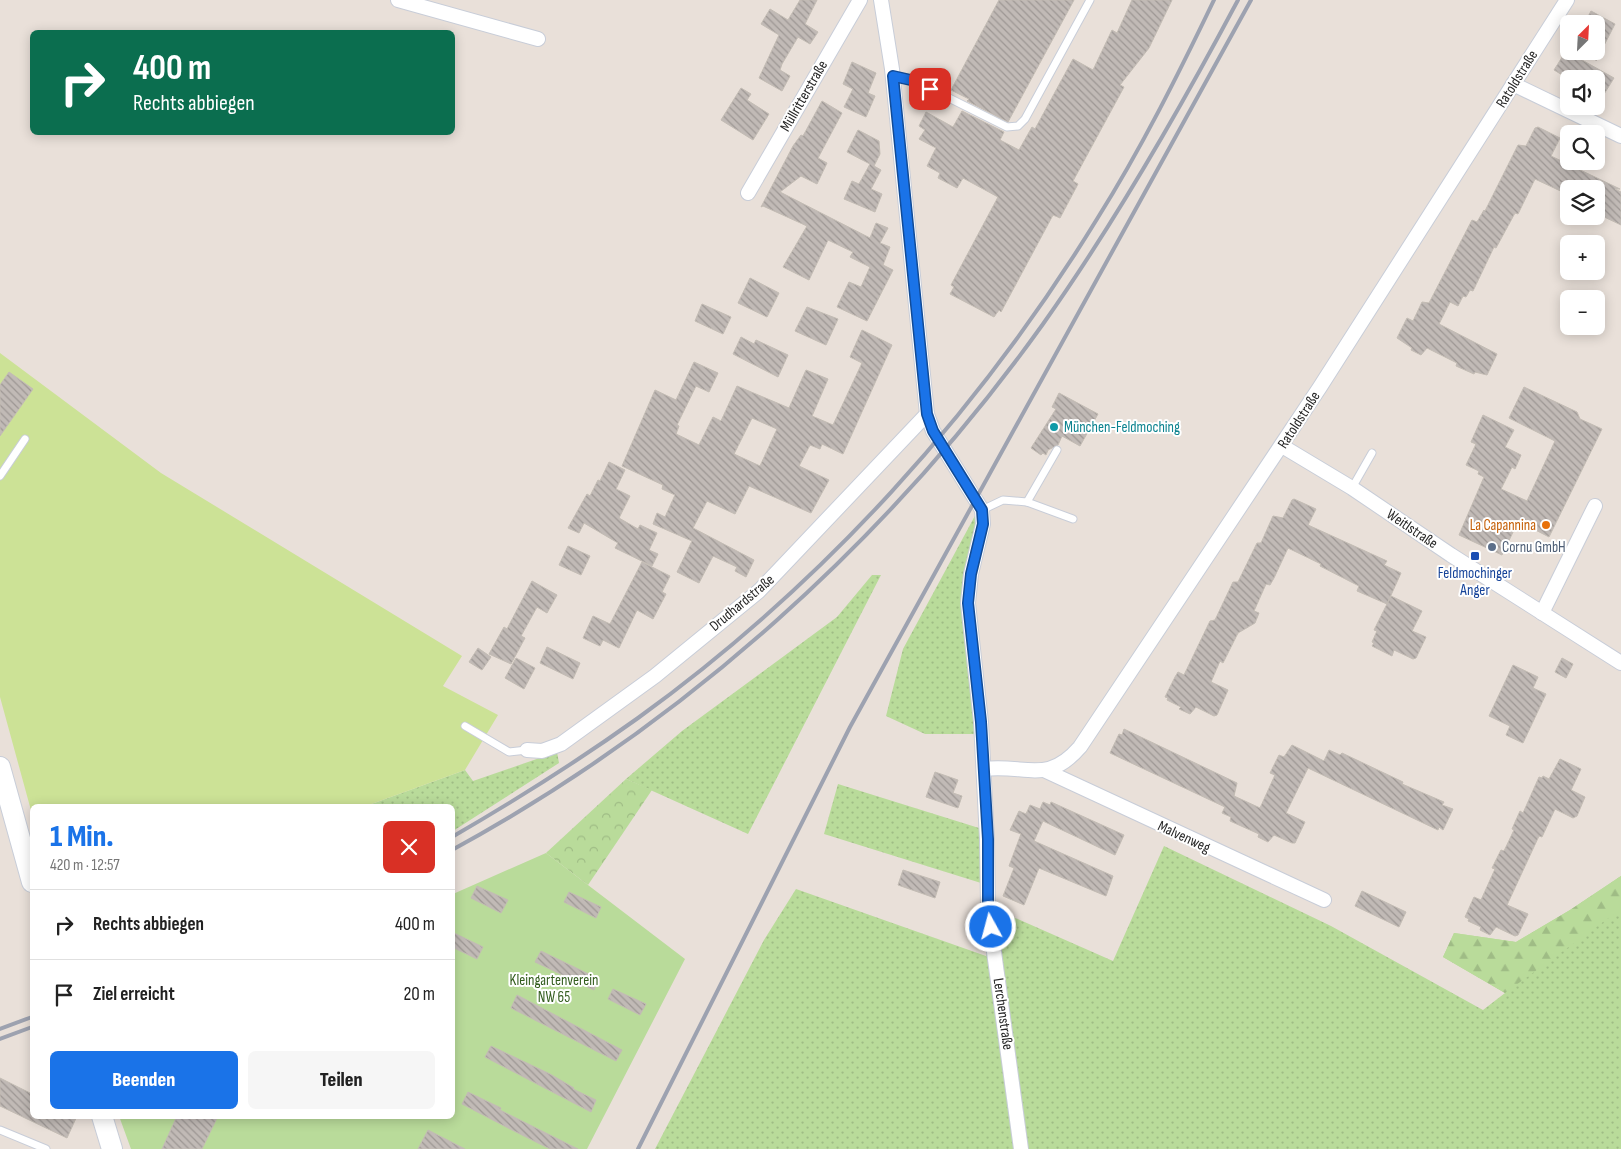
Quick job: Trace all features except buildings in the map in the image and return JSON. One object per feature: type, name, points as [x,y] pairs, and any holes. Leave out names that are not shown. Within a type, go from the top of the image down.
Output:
[{"type":"main road","points":[[0,767],[30,875]]},
{"type":"main road","points":[[103,1119],[112,1149]]},
{"type":"street","points":[[398,0],[538,39]]},
{"type":"street","name":"Müllritterstraße","points":[[748,192],[860,0]]},
{"type":"street","points":[[881,0],[893,76],[927,414],[933,431],[982,510]]},
{"type":"street","name":"Ratoldstraße","points":[[1046,771],[1069,760],[1080,747],[1282,446],[1567,0]]},
{"type":"street","points":[[1513,84],[1621,136]]},
{"type":"street","name":"Drudhardstraße","points":[[528,750],[542,751],[561,744],[655,676],[759,592],[927,414]]},
{"type":"street","name":"Weitlstraße","points":[[1282,446],[1352,488],[1621,663]]},
{"type":"street","points":[[1542,613],[1596,506]]},
{"type":"street","name":"Lerchenstraße","points":[[982,510],[983,524],[971,574],[968,603],[984,769],[988,908],[1021,1149]]},
{"type":"street","points":[[984,769],[1002,767],[1046,771]]},
{"type":"street","name":"Malvenweg","points":[[1046,771],[1324,900]]},
{"type":"lane","points":[[893,76],[915,81],[1007,127],[1018,126],[1025,119],[1090,0]]},
{"type":"lane","points":[[0,476],[25,439]]},
{"type":"lane","points":[[1027,502],[1057,450]]},
{"type":"lane","points":[[1352,488],[1372,454]]},
{"type":"lane","points":[[982,510],[1003,500],[1027,502],[1074,519]]},
{"type":"lane","points":[[465,726],[508,752],[528,750]]},
{"type":"lane","points":[[0,1130],[46,1149]]},
{"type":"green space","points":[[0,353],[161,473],[462,656],[443,686],[498,715],[465,770],[372,804],[30,804],[30,807],[0,697]]},
{"type":"green space","points":[[977,512],[984,518],[967,595],[981,734],[925,734],[886,716],[903,649]]},
{"type":"green space","points":[[872,575],[881,575],[748,834],[626,779],[682,731],[837,617]]},
{"type":"green space","points":[[557,752],[559,763],[455,830],[455,804],[372,804],[465,770],[473,781]]},
{"type":"green space","points":[[626,779],[652,790],[588,885],[546,853]]},
{"type":"green space","points":[[838,784],[979,828],[981,883],[824,834]]},
{"type":"green space","points":[[1164,846],[1331,926],[1483,1010],[1505,993],[1443,957],[1454,933],[1516,942],[1570,910],[1621,876],[1621,1149],[655,1149],[764,940],[796,889],[986,956],[997,924],[995,909],[1113,961]]},
{"type":"green space","name":"Kleingartenverein NW 65","points":[[546,853],[685,959],[587,1149],[131,1149],[120,1119],[455,1119],[455,893]]},
{"type":"green space","points":[[1621,876],[1621,909],[1505,993],[1443,957],[1454,933],[1516,942],[1570,910]]},
{"type":"railway","points":[[455,835],[593,750],[706,666],[771,611],[833,553],[892,491],[948,427],[1001,360],[1051,291],[1129,166],[1173,84],[1214,0]]},
{"type":"railway","points":[[455,848],[538,800],[621,744],[701,684],[777,620],[850,551],[918,479],[983,403],[1070,285],[1146,165],[1238,0]]},
{"type":"railway","points":[[638,1149],[850,727],[1251,0]]},
{"type":"railway","points":[[0,1029],[30,1018]]},
{"type":"railway","points":[[0,1039],[30,1028]]},
{"type":"place","name":"München-Feldmoching","points":[[1054,427]]},
{"type":"place","name":"La Capannina","points":[[1546,525]]},
{"type":"place","name":"Cornu GmbH","points":[[1492,547]]},
{"type":"place","name":"Feldmochinger Anger","points":[[1475,556]]},
{"type":"route","points":[[930,89],[915,81],[893,76],[927,414],[933,431],[982,510],[983,524],[971,574],[968,603],[970,639],[981,722],[988,839],[988,908],[991,927]]}]
